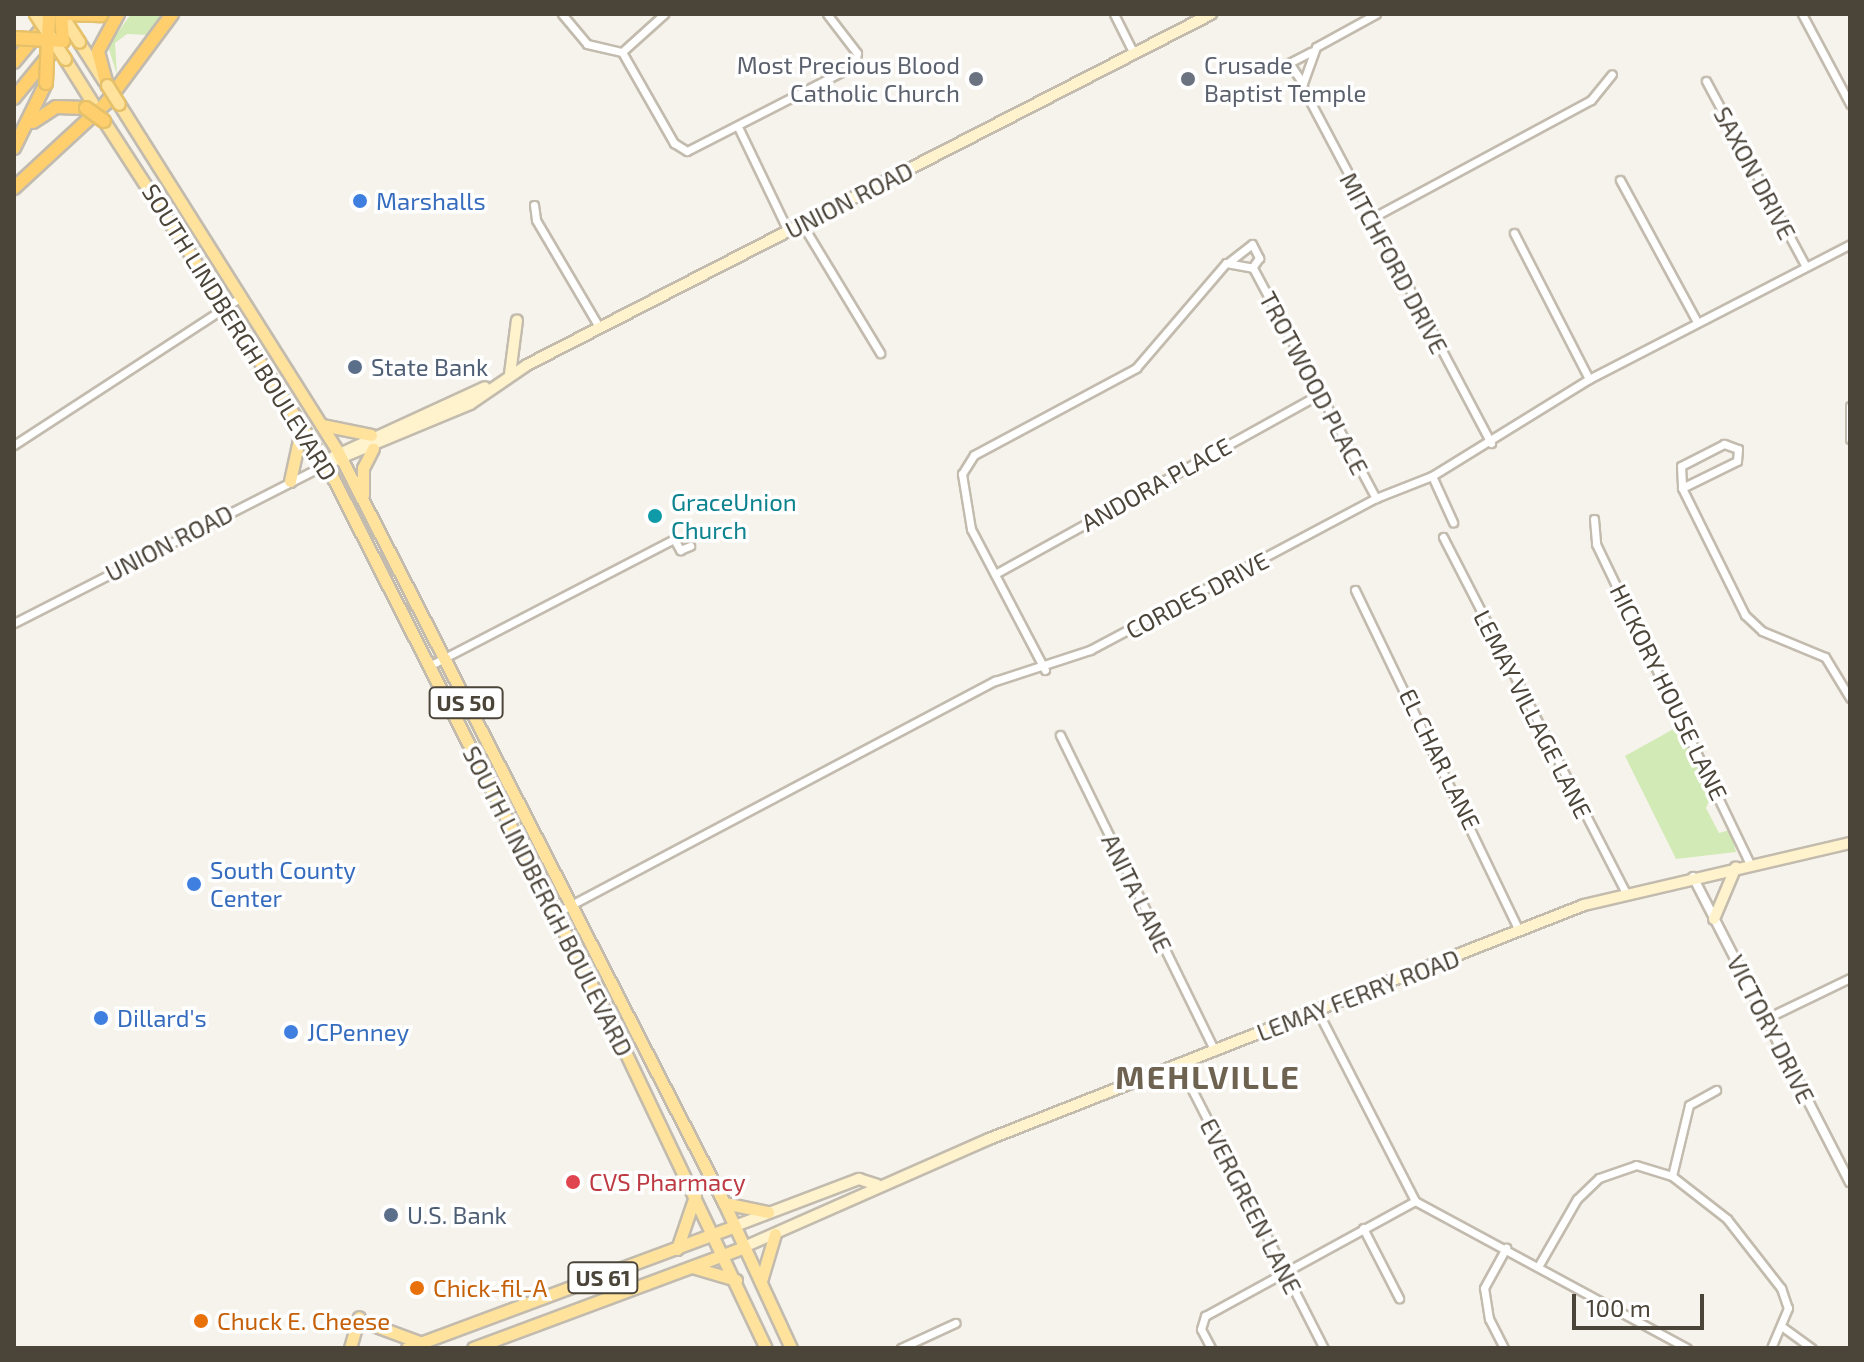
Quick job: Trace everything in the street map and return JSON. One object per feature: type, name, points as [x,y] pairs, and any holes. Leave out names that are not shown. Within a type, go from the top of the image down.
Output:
[{"type":"highway","points":[[51,14],[65,59]]},
{"type":"highway","points":[[14,62],[51,14]]},
{"type":"highway","points":[[14,148],[33,122],[58,41],[63,14],[103,14]]},
{"type":"highway","points":[[14,98],[82,14]]},
{"type":"highway","points":[[107,85],[98,51],[118,14]]},
{"type":"highway","points":[[14,188],[106,103],[172,14]]},
{"type":"highway","points":[[14,38],[79,42]]},
{"type":"highway","points":[[33,122],[56,107],[89,105],[104,121]]},
{"type":"main road","points":[[35,14],[58,41]]},
{"type":"main road","name":"SOUTH LINDBERGH BOULEVARD","points":[[63,14],[340,457],[724,1203],[791,1348]]},
{"type":"main road","name":"UNION ROAD","points":[[326,464],[487,387],[1211,14]]},
{"type":"main road","points":[[65,59],[89,105]]},
{"type":"main road","name":"SOUTH LINDBERGH BOULEVARD","points":[[104,121],[326,464],[556,913],[714,1234],[766,1348]]},
{"type":"main road","points":[[510,374],[517,320]]},
{"type":"main road","points":[[290,481],[302,425]]},
{"type":"main road","points":[[322,425],[372,442],[363,468],[363,500]]},
{"type":"main road","name":"LEMAY FERRY ROAD","points":[[473,1348],[724,1255],[869,1196],[877,1185],[1625,891],[1850,843]]},
{"type":"main road","points":[[1714,919],[1736,867]]},
{"type":"main road","name":"LEMAY FERRY ROAD","points":[[407,1348],[859,1179],[877,1185]]},
{"type":"main road","points":[[677,1249],[695,1195]]},
{"type":"main road","points":[[724,1203],[768,1212]]},
{"type":"main road","points":[[761,1281],[775,1234]]},
{"type":"main road","points":[[692,1267],[736,1280]]},
{"type":"main road","points":[[350,1348],[359,1317]]},
{"type":"main road","points":[[373,1325],[424,1343]]},
{"type":"street","points":[[562,14],[587,44],[622,52],[674,143],[687,151],[739,129],[855,65],[857,53],[827,14]]},
{"type":"street","points":[[622,52],[664,14]]},
{"type":"street","points":[[1114,14],[1134,54]]},
{"type":"street","points":[[1302,82],[1289,63],[1376,14]]},
{"type":"street","points":[[1802,14],[1850,104]]},
{"type":"street","points":[[1302,82],[1311,52]]},
{"type":"street","points":[[1370,219],[1591,100],[1612,74]]},
{"type":"street","name":"SAXON DRIVE","points":[[1706,81],[1805,265]]},
{"type":"street","name":"MITCHFORD DRIVE","points":[[1302,82],[1370,219],[1491,443]]},
{"type":"street","points":[[739,129],[788,231]]},
{"type":"street","points":[[1620,180],[1697,322]]},
{"type":"street","points":[[534,205],[536,220],[599,327]]},
{"type":"street","points":[[802,224],[880,353]]},
{"type":"street","points":[[1514,233],[1589,379]]},
{"type":"street","name":"TROTWOOD PLACE","points":[[1229,262],[1252,244],[1259,258],[1252,268]]},
{"type":"street","name":"CORDES DRIVE","points":[[556,913],[995,681],[1045,670],[1376,498],[1432,476],[1491,443],[1589,379],[1850,244]]},
{"type":"street","points":[[1045,670],[995,574],[961,499],[962,474],[974,455],[1130,373],[1229,262]]},
{"type":"street","name":"TROTWOOD PLACE","points":[[1229,262],[1252,268],[1376,498]]},
{"type":"street","points":[[14,445],[241,297]]},
{"type":"street","name":"ANDORA PLACE","points":[[995,574],[1318,395]]},
{"type":"street","points":[[1850,406],[1850,439]]},
{"type":"street","points":[[1682,488],[1737,461],[1738,449],[1724,444],[1681,466],[1682,488],[1745,615],[1762,631],[1825,657],[1850,698]]},
{"type":"street","name":"UNION ROAD","points":[[14,623],[326,464]]},
{"type":"street","points":[[1432,476],[1453,522]]},
{"type":"street","name":"HICKORY HOUSE LANE","points":[[1594,519],[1596,544],[1750,864]]},
{"type":"street","name":"LEMAY VILLAGE LANE","points":[[1443,537],[1625,891]]},
{"type":"street","points":[[429,666],[674,539],[680,550],[690,546]]},
{"type":"street","name":"EL CHAR LANE","points":[[1355,590],[1519,931]]},
{"type":"street","name":"ANITA LANE","points":[[1060,735],[1215,1051]]},
{"type":"street","name":"VICTORY DRIVE","points":[[1692,875],[1850,1182]]},
{"type":"street","points":[[1765,1019],[1850,978]]},
{"type":"street","points":[[1317,1010],[1415,1201],[1539,1265],[1687,1348]]},
{"type":"street","name":"EVERGREEN LANE","points":[[1179,1064],[1324,1348]]},
{"type":"street","points":[[1672,1176],[1689,1105],[1716,1090]]},
{"type":"street","points":[[1539,1265],[1577,1199],[1599,1178],[1636,1165],[1672,1176],[1708,1201],[1765,1264],[1788,1308],[1784,1328],[1771,1348]]},
{"type":"street","points":[[1211,1348],[1201,1329],[1205,1316],[1284,1270],[1415,1201]]},
{"type":"street","points":[[1363,1228],[1399,1298]]},
{"type":"street","points":[[1504,1348],[1489,1319],[1484,1288],[1506,1248]]},
{"type":"street","points":[[901,1348],[955,1323]]},
{"type":"street","points":[[1784,1328],[1812,1348]]},
{"type":"green space","points":[[131,14],[161,14],[148,35],[127,34],[115,43],[117,75],[108,46]]},
{"type":"green space","points":[[1679,726],[1712,794],[1706,808],[1719,833],[1730,830],[1736,852],[1676,859],[1625,756]]},
{"type":"place","name":"Most Precious Blood Catholic Church","points":[[976,79]]},
{"type":"place","name":"Crusade Baptist Temple","points":[[1188,79]]},
{"type":"place","name":"Marshalls","points":[[360,201]]},
{"type":"place","name":"State Bank","points":[[355,367]]},
{"type":"place","name":"GraceUnion Church","points":[[655,516]]},
{"type":"place","name":"South County Center","points":[[194,884]]},
{"type":"place","name":"Dillard's","points":[[101,1018]]},
{"type":"place","name":"JCPenney","points":[[291,1032]]},
{"type":"place","name":"CVS Pharmacy","points":[[573,1182]]},
{"type":"place","name":"U.S. Bank","points":[[391,1215]]},
{"type":"place","name":"Chick-fil-A","points":[[417,1288]]},
{"type":"place","name":"Chuck E. Cheese","points":[[201,1321]]},
{"type":"district","name":"MEHLVILLE","points":[[1208,1076]]}]
